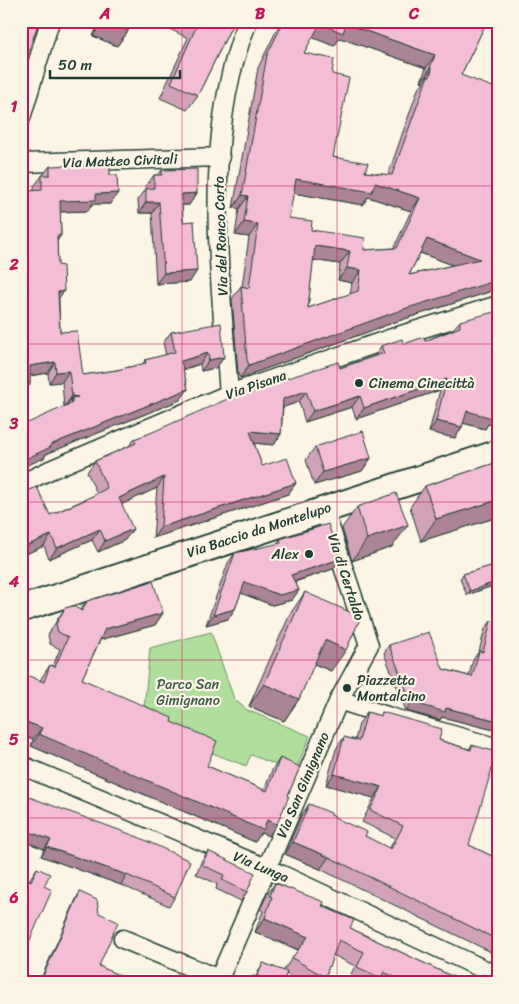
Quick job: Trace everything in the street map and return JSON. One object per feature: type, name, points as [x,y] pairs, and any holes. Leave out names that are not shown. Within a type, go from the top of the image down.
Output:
[{"type":"street","points":[[21,118],[50,21]]},
{"type":"street","name":"Via del Ronco Corto","points":[[228,394],[218,247],[217,185],[226,97],[248,21]]},
{"type":"street","name":"Via Matteo Civitali","points":[[21,163],[220,157]]},
{"type":"street","name":"Via Pisana","points":[[21,484],[228,394],[370,345],[498,305]]},
{"type":"street","name":"Via Baccio da Montelupo","points":[[21,609],[498,453]]},
{"type":"street","name":"Via di Certaldo","points":[[324,509],[369,645],[339,700]]},
{"type":"street","points":[[339,700],[393,718],[498,748]]},
{"type":"street","name":"Via San Gimignano","points":[[123,939],[219,979],[268,869],[339,700]]},
{"type":"street","name":"Via Lunga","points":[[21,765],[268,869],[498,976]]},
{"type":"green space","name":"Parco San Gimignano","points":[[211,632],[234,699],[247,710],[310,736],[295,772],[251,755],[246,766],[163,734],[143,719],[150,648]]},
{"type":"building","points":[[21,21],[39,21],[21,74]]},
{"type":"building","points":[[105,21],[133,21],[128,31]]},
{"type":"building","points":[[194,21],[234,21],[198,95],[171,83],[198,23]]},
{"type":"building","points":[[284,21],[487,21],[461,75],[498,89],[498,280],[404,309],[249,365],[241,286],[249,288],[258,224],[244,222],[248,196],[242,195],[267,55]],"holes":[[[320,24],[343,33],[346,24],[435,55],[430,68],[432,69],[430,77],[428,76],[392,175],[365,172],[368,163],[333,157],[349,78],[332,74],[334,59],[304,53]],[[296,179],[372,192],[375,183],[420,198],[397,248],[364,250],[365,238],[311,230],[312,221],[289,218]],[[427,239],[480,259],[409,275]],[[315,246],[350,251],[347,268],[361,270],[358,291],[308,308]]]},
{"type":"building","points":[[110,164],[110,175],[117,175],[118,193],[96,194],[96,200],[60,201],[61,235],[57,236],[58,265],[63,266],[64,291],[58,292],[60,332],[77,331],[83,375],[146,363],[145,360],[175,352],[171,332],[221,323],[224,357],[209,360],[208,353],[181,361],[188,389],[50,445],[51,447],[21,461],[21,426],[72,403],[72,398],[78,397],[72,396],[69,371],[56,372],[55,362],[30,366],[30,384],[21,384],[21,295],[28,295],[25,199],[28,199],[28,191],[42,190],[42,175],[50,175],[50,166]]},
{"type":"building","points":[[197,169],[197,193],[182,194],[183,222],[194,221],[197,271],[164,273],[159,202],[146,202],[146,189],[154,188],[154,175],[162,175],[162,170]]},
{"type":"building","points":[[498,311],[498,414],[494,413],[492,418],[467,411],[462,427],[436,421],[447,379],[364,408],[360,396],[313,411],[306,391],[283,399],[281,434],[250,431],[262,466],[287,458],[296,483],[161,527],[164,477],[119,498],[133,529],[105,541],[100,529],[57,548],[51,535],[28,545],[21,530],[21,494],[37,487],[50,515],[107,488],[95,461],[136,443],[134,439],[241,393],[338,362],[340,368],[384,353],[381,346],[402,339],[404,344],[424,337],[425,341],[460,327],[460,321]]},
{"type":"building","points":[[363,431],[371,458],[323,472],[315,447]]},
{"type":"building","points":[[498,462],[498,500],[436,519],[425,486]]},
{"type":"building","points":[[396,493],[408,525],[367,539],[357,507]]},
{"type":"building","points":[[328,524],[340,559],[291,575],[299,590],[279,595],[245,582],[235,609],[213,615],[235,553],[281,543],[280,539]]},
{"type":"building","points":[[498,564],[498,581],[470,591],[463,574]]},
{"type":"building","points":[[153,581],[163,613],[105,629],[82,679],[172,718],[171,722],[217,741],[207,766],[267,791],[280,758],[300,767],[277,824],[267,820],[263,830],[39,734],[42,728],[21,720],[21,673],[44,682],[50,665],[55,667],[68,637],[58,632],[56,624],[65,608],[73,606],[82,611],[87,601]]},
{"type":"building","points":[[305,592],[361,617],[346,650],[325,640],[299,699],[264,684]]},
{"type":"building","points":[[491,621],[498,622],[498,721],[446,708],[445,712],[411,702],[389,645],[429,632],[443,669],[472,677],[479,651],[483,652]]},
{"type":"building","points":[[367,712],[381,716],[382,712],[442,729],[439,740],[471,750],[472,745],[497,752],[469,845],[498,859],[498,940],[329,857],[293,842],[309,804],[367,832],[365,836],[391,849],[403,826],[370,810],[382,787],[334,774],[344,737],[359,741]]},
{"type":"building","points":[[21,794],[138,837],[190,861],[175,897],[127,875],[47,847],[51,840],[22,829],[21,831]]},
{"type":"building","points":[[208,851],[255,873],[247,892],[222,880],[224,875],[202,865]]},
{"type":"building","points":[[37,868],[50,874],[44,886],[52,890],[21,960],[21,876],[31,881]]},
{"type":"building","points":[[275,883],[324,902],[322,906],[354,920],[350,928],[466,983],[407,983],[384,972],[381,978],[357,967],[364,952],[339,940],[325,977],[292,958],[308,937],[265,918]]},
{"type":"building","points":[[80,892],[97,900],[99,913],[118,922],[99,966],[135,983],[40,983]]},
{"type":"building","points":[[263,963],[287,972],[283,983],[250,983],[253,976],[257,977]]},
{"type":"place","name":"Cinema Cinecittà","points":[[359,383]]},
{"type":"place","name":"Alex","points":[[309,554]]},
{"type":"place","name":"Piazzetta Montalcino","points":[[347,688]]}]
